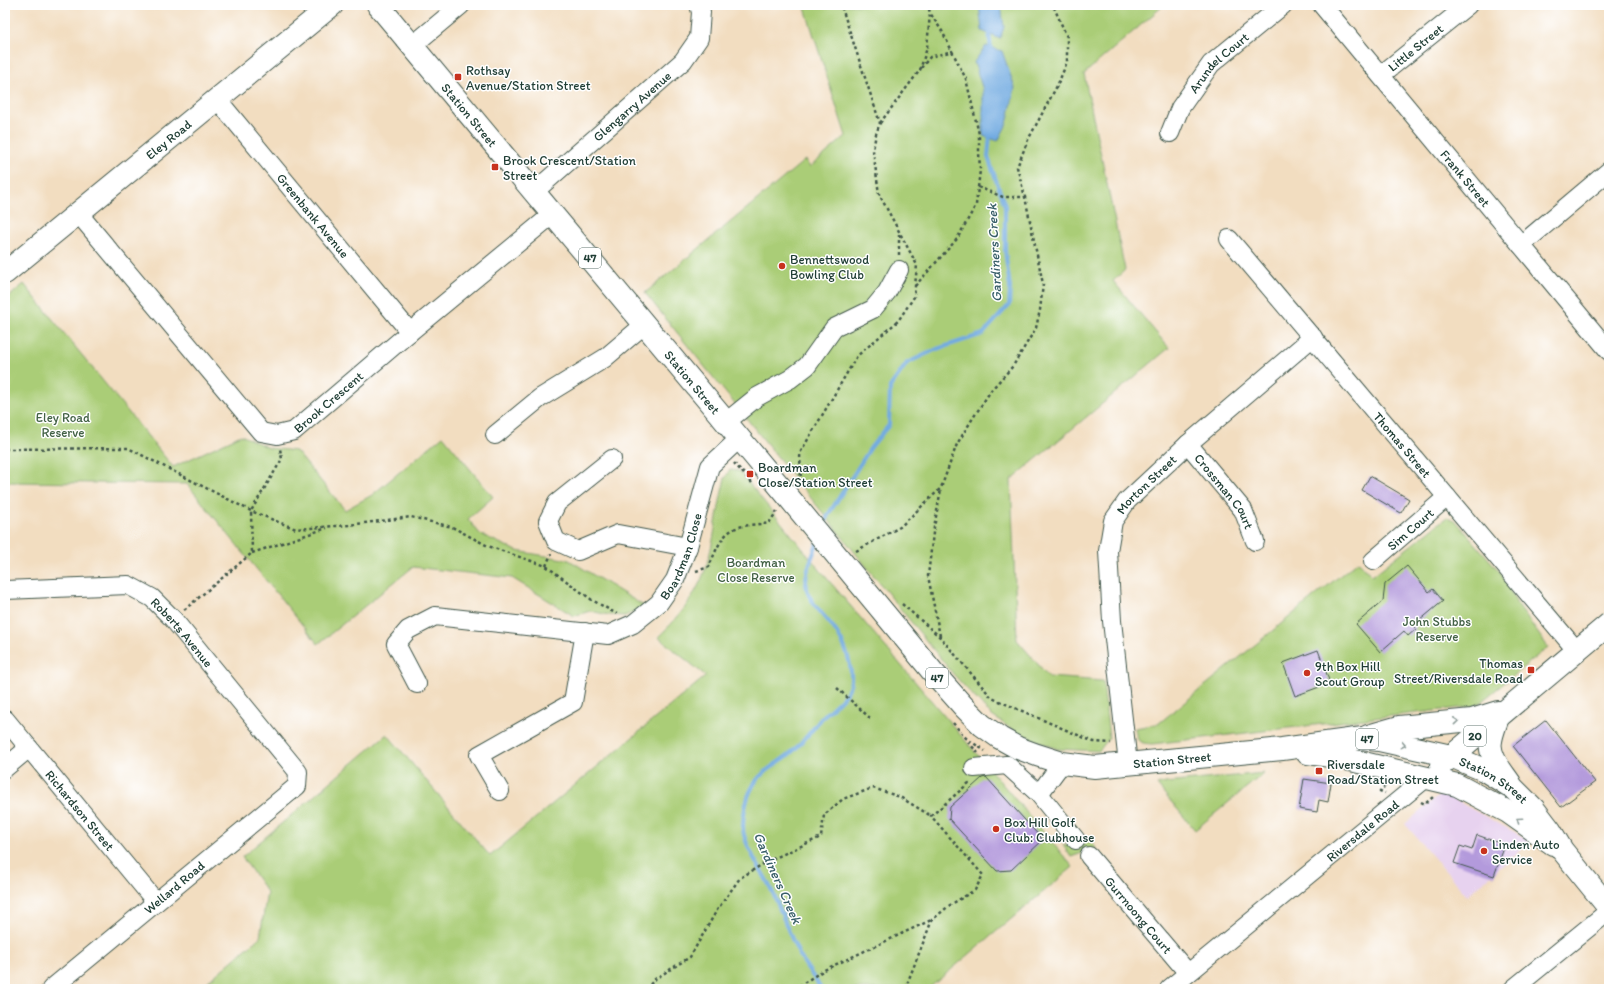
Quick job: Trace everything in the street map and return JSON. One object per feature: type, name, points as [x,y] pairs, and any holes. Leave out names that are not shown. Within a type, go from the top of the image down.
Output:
[{"type":"main road","name":"Eley Road","points":[[5,273],[332,5]]},
{"type":"main road","name":"Station Street","points":[[378,5],[645,324],[730,438],[800,512],[848,552],[964,707],[1000,738],[1012,756],[1037,755],[1062,763],[1095,767],[1282,749],[1362,738],[1380,740],[1451,756],[1484,770],[1514,788],[1534,809],[1550,830],[1562,850],[1609,910]]},
{"type":"main road","name":"Riversdale Road","points":[[1426,778],[1609,624]]},
{"type":"main road","points":[[1362,738],[1399,728],[1472,720],[1502,713]]},
{"type":"main road","points":[[1502,713],[1490,741],[1491,748],[1495,761],[1514,788]]},
{"type":"main road","name":"Station Street","points":[[1282,749],[1338,757],[1457,784],[1508,812],[1562,850]]},
{"type":"street","points":[[412,46],[461,5]]},
{"type":"street","name":"Glengarry Avenue","points":[[535,191],[683,61],[699,38],[701,12],[699,5]]},
{"type":"street","name":"Arundel Court","points":[[1170,133],[1180,108],[1212,64],[1282,5]]},
{"type":"street","name":"Frank Street","points":[[1322,5],[1382,75],[1609,350]]},
{"type":"street","name":"Little Street","points":[[1382,75],[1468,5]]},
{"type":"street","name":"Greenbank Avenue","points":[[217,99],[410,332]]},
{"type":"street","points":[[1521,245],[1609,171]]},
{"type":"street","name":"Brook Crescent","points":[[78,213],[261,432],[277,435],[294,432],[410,332],[553,214]]},
{"type":"street","name":"Thomas Street","points":[[1229,239],[1576,651]]},
{"type":"street","name":"Boardman Close","points":[[416,684],[396,644],[408,630],[435,616],[608,635],[633,624],[659,603],[676,580],[688,547],[710,466],[757,397],[790,379],[807,366],[834,328],[873,309],[887,292],[899,270]]},
{"type":"street","points":[[495,435],[540,398],[605,358],[645,324]]},
{"type":"street","name":"Morton Street","points":[[1128,764],[1112,621],[1108,551],[1113,521],[1127,501],[1188,444],[1313,337]]},
{"type":"street","name":"Crossman Court","points":[[1188,444],[1243,510],[1255,541]]},
{"type":"street","points":[[612,459],[558,503],[548,521],[556,541],[578,551],[618,534],[688,547]]},
{"type":"street","name":"Sim Court","points":[[1373,561],[1447,497]]},
{"type":"street","name":"Roberts Avenue","points":[[5,590],[128,585],[152,598],[173,619],[298,772],[297,786]]},
{"type":"street","points":[[500,791],[479,755],[573,702],[585,632]]},
{"type":"street","name":"Richardson Street","points":[[5,719],[156,902]]},
{"type":"street","points":[[5,768],[29,748]]},
{"type":"street","points":[[981,767],[1012,756]]},
{"type":"street","name":"Station Street","points":[[1012,756],[1039,794],[1076,840]]},
{"type":"street","points":[[1039,794],[1062,763]]},
{"type":"street","name":"Riversdale Road","points":[[1169,989],[1426,778]]},
{"type":"street","name":"Wellard Road","points":[[51,989],[297,786]]},
{"type":"street","name":"Gurrnoong Court","points":[[1089,856],[1188,973]]},
{"type":"street","points":[[1513,989],[1609,910]]},
{"type":"path","points":[[841,5],[880,123]]},
{"type":"path","points":[[920,70],[927,48],[930,13],[928,5]]},
{"type":"path","points":[[940,636],[928,576],[933,533],[941,488],[957,444],[992,389],[1013,366],[1036,328],[1040,310],[1043,284],[1025,197],[1017,167],[1028,140],[1058,84],[1067,62],[1067,37],[1053,5]]},
{"type":"path","points":[[915,287],[957,239],[976,205],[980,170],[980,134],[966,79],[953,51],[930,13]]},
{"type":"path","points":[[801,482],[800,453],[830,400],[858,356],[898,321],[914,297],[917,265],[879,194],[873,150],[880,123],[930,57],[953,51]]},
{"type":"path","points":[[978,187],[1003,197],[1025,197]]},
{"type":"path","points":[[899,231],[899,270]]},
{"type":"path","points":[[252,554],[251,511],[282,459],[277,435]]},
{"type":"path","points":[[730,438],[756,488]]},
{"type":"path","points":[[5,450],[128,448],[251,511],[296,529],[331,527],[411,517],[452,527],[488,546],[546,566],[592,600],[633,624]]},
{"type":"path","points":[[848,552],[900,527],[941,488]]},
{"type":"path","points":[[676,580],[694,571],[709,567],[720,544],[731,530],[769,523],[777,511]]},
{"type":"path","points":[[173,619],[252,554],[331,527]]},
{"type":"path","points":[[848,552],[860,557]]},
{"type":"path","points":[[901,604],[940,636],[992,698],[1094,742],[1125,743]]},
{"type":"path","points":[[837,688],[870,718]]},
{"type":"path","points":[[930,816],[981,767],[966,738]]},
{"type":"path","points":[[1388,783],[1380,791],[1388,795]]},
{"type":"path","points":[[646,989],[655,979],[690,957],[717,910],[740,878],[768,861],[821,837],[824,815],[843,798],[873,788],[900,797],[930,816],[983,875],[975,890],[950,905],[932,920],[824,970],[794,989]]},
{"type":"path","points":[[904,989],[932,920]]},
{"type":"shaded area","points":[[1442,793],[1531,841],[1467,896],[1405,824]]},
{"type":"green space","points":[[804,5],[1164,5],[1084,74],[1125,270],[1113,281],[1169,348],[1011,480],[1017,640],[1049,677],[1103,681],[1109,738],[1099,751],[1057,749],[1015,731],[992,716],[954,675],[645,293],[805,160],[810,167],[846,136]]},
{"type":"green space","name":"Eley Road Reserve","points":[[24,284],[173,467],[241,435],[269,448],[296,451],[345,510],[372,495],[443,436],[493,497],[468,519],[480,534],[517,551],[569,560],[644,606],[625,616],[609,615],[590,611],[574,616],[512,578],[413,567],[318,644],[187,484],[5,482],[5,300]]},
{"type":"green space","name":"Boardman Close Reserve","points":[[730,470],[739,471],[825,576],[1073,867],[928,989],[199,989],[260,937],[267,892],[242,857],[387,734],[490,856],[706,676],[658,637],[675,620],[690,601],[701,580],[711,547],[725,478]]},
{"type":"green space","name":"John Stubbs Reserve","points":[[1447,517],[1455,520],[1500,572],[1517,604],[1548,647],[1476,706],[1152,744],[1139,741],[1135,728],[1158,724],[1358,561],[1372,576]]},
{"type":"green space","points":[[1264,773],[1195,830],[1157,785],[1166,783]]},
{"type":"green space","points":[[1089,840],[1096,848],[1071,857],[1063,845]]},
{"type":"water","points":[[979,5],[1001,5],[1004,27],[1000,39],[982,31]]},
{"type":"water","points":[[986,46],[1002,51],[1015,88],[1007,124],[998,141],[983,136],[983,90],[974,62]]},
{"type":"building","points":[[1370,476],[1409,499],[1401,513],[1362,490]]},
{"type":"building","points":[[1407,566],[1429,592],[1433,589],[1443,601],[1413,626],[1416,629],[1408,636],[1404,631],[1380,652],[1356,624],[1383,601],[1385,584]]},
{"type":"building","name":"9th Box Hill Scout Group","points":[[1318,650],[1330,683],[1295,696],[1283,663]]},
{"type":"building","points":[[1546,720],[1595,782],[1561,807],[1513,746]]},
{"type":"building","name":"Box Hill Golf Club: Clubhouse","points":[[986,777],[1043,840],[1011,870],[997,871],[949,819],[950,807],[982,778]]},
{"type":"building","points":[[1304,779],[1331,783],[1328,802],[1319,800],[1317,812],[1299,809]]},
{"type":"building","points":[[1477,835],[1505,845],[1494,876],[1454,863],[1460,846],[1472,850]]},
{"type":"waterway","name":"Gardiners Creek","points":[[989,29],[991,52]]},
{"type":"waterway","name":"Gardiners Creek","points":[[823,528],[828,515],[871,447],[889,425],[890,387],[907,363],[937,349],[983,334],[1009,305],[1010,287],[1005,251],[1005,206],[988,157],[990,134]]},
{"type":"waterway","name":"Gardiners Creek","points":[[817,544],[807,571],[807,588],[815,606],[841,639],[849,659],[851,673],[850,686],[839,702],[824,715],[798,747],[760,776],[748,798],[743,830],[748,847],[771,889],[799,955],[821,989]]},
{"type":"place","name":"Rothsay Avenue/Station Street","points":[[458,77]]},
{"type":"place","name":"Brook Crescent/Station Street","points":[[495,167]]},
{"type":"place","name":"Bennettswood Bowling Club","points":[[782,266]]},
{"type":"place","name":"Boardman Close/Station Street","points":[[750,474]]},
{"type":"place","name":"Thomas Street/Riversdale Road","points":[[1531,670]]},
{"type":"place","name":"9th Box Hill Scout Group","points":[[1307,673]]},
{"type":"place","name":"Riversdale Road/Station Street","points":[[1319,771]]},
{"type":"place","name":"Box Hill Golf Club: Clubhouse","points":[[996,829]]},
{"type":"place","name":"Linden Auto Service","points":[[1484,851]]}]
